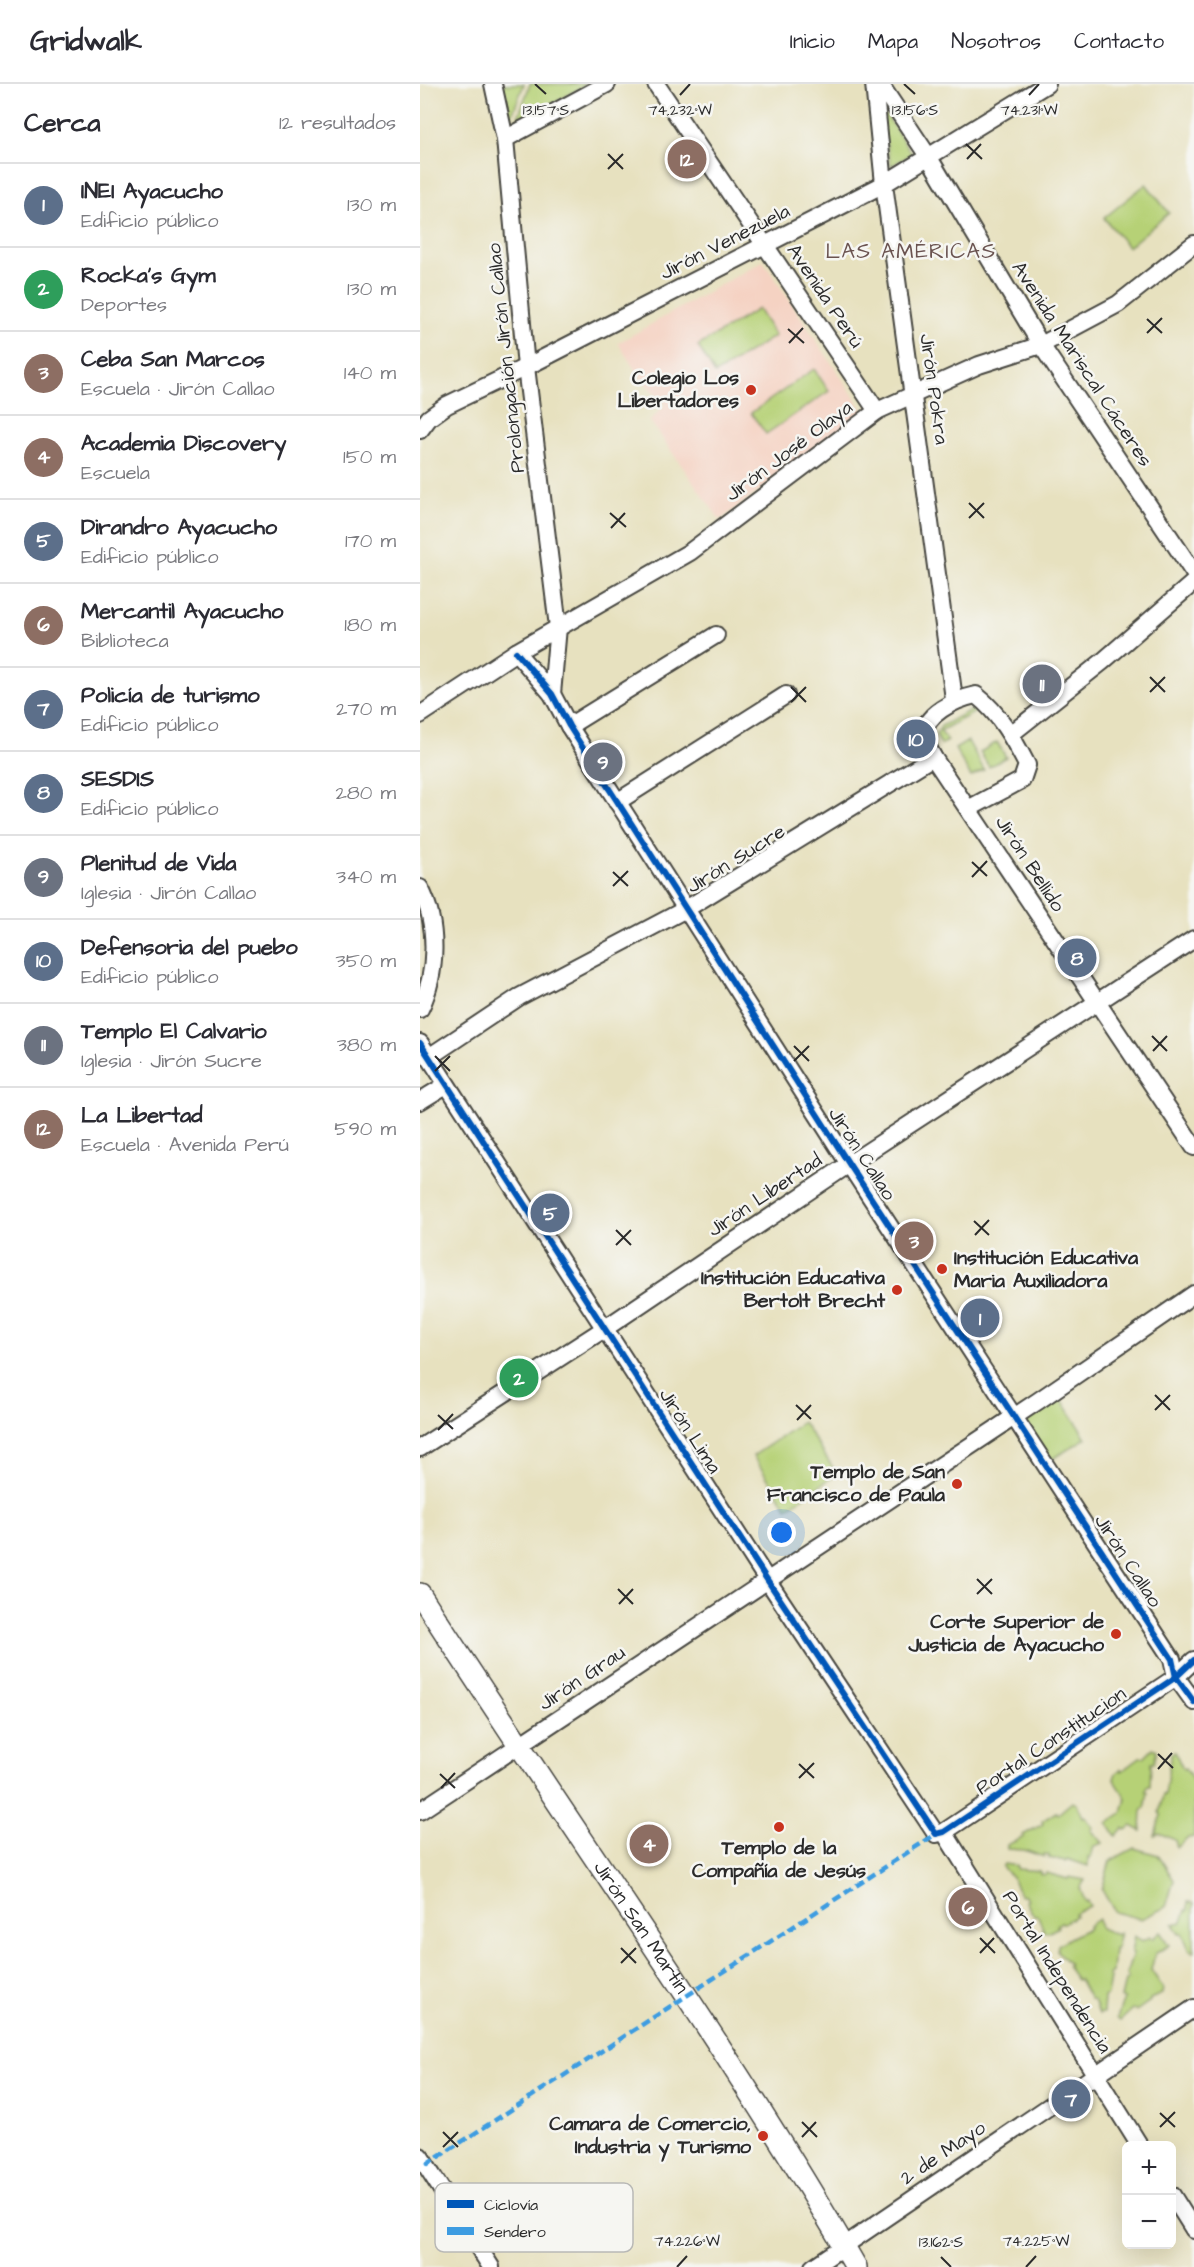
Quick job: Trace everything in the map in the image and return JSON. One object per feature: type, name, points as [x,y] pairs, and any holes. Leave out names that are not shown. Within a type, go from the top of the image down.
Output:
[{"type":"street","name":"Prolongación Jirón Callao","points":[[493,84],[505,139],[526,367],[558,627]]},
{"type":"street","points":[[505,139],[607,84]]},
{"type":"street","name":"Avenida Perú","points":[[656,84],[877,411]]},
{"type":"street","name":"Jirón Pokra","points":[[874,84],[884,184],[915,396],[954,699]]},
{"type":"street","name":"Avenida Mariscal Cáceres","points":[[880,84],[928,156],[1041,345],[1194,573]]},
{"type":"street","name":"Jirón Venezuela","points":[[420,430],[429,418],[447,405],[884,184],[1047,84]]},
{"type":"street","name":"Jirón José Olaya","points":[[420,715],[516,652],[690,552],[877,411],[915,396],[979,365],[1041,345],[1118,304],[1194,244]]},
{"type":"street","points":[[1011,734],[1102,662],[1194,582]]},
{"type":"street","points":[[552,694],[558,627]]},
{"type":"street","points":[[568,726],[716,635]]},
{"type":"street","name":"Jirón Callao","points":[[516,652],[552,694],[568,726],[849,1164],[1172,1659],[1176,1677],[1194,1702]]},
{"type":"street","points":[[617,801],[786,695]]},
{"type":"street","points":[[954,699],[976,695],[991,706],[1011,734],[1027,765],[1022,780],[968,809]]},
{"type":"street","name":"Jirón Bellido","points":[[954,699],[927,725],[924,739],[933,757],[1194,1147]]},
{"type":"street","name":"Jirón Sucre","points":[[424,1050],[686,909],[933,757]]},
{"type":"street","points":[[420,888],[425,897],[435,952],[430,989],[420,1010]]},
{"type":"street","name":"Jirón Libertad","points":[[420,1448],[1194,939]]},
{"type":"street","name":"Jirón Lima","points":[[424,1050],[767,1580],[940,1833]]},
{"type":"street","points":[[420,1101],[446,1085]]},
{"type":"street","name":"Jirón Grau","points":[[420,1811],[1194,1294]]},
{"type":"street","name":"Jirón San Martín","points":[[420,1594],[518,1746],[690,2001],[856,2267]]},
{"type":"street","name":"Portal Constitucion","points":[[940,1833],[1176,1677],[1194,1660]]},
{"type":"street","name":"Portal Independencia","points":[[940,1833],[1138,2141]]},
{"type":"street","name":"2 de Mayo","points":[[813,2267],[1194,2008]]},
{"type":"street","points":[[422,2164],[435,2183]]},
{"type":"street","points":[[1176,2201],[1194,2230]]},
{"type":"street","points":[[481,2252],[491,2267]]},
{"type":"shaded area","name":"Colegio Los Libertadores","points":[[763,261],[865,413],[720,520],[650,421],[665,405],[639,376],[618,343]]},
{"type":"green space","points":[[499,84],[524,84],[509,123]]},
{"type":"green space","points":[[530,84],[587,84],[515,126]]},
{"type":"green space","points":[[887,116],[912,154],[891,166],[881,119]]},
{"type":"green space","points":[[1146,184],[1169,213],[1128,247],[1104,218]]},
{"type":"green space","points":[[758,309],[775,336],[715,374],[698,346]]},
{"type":"green space","points":[[814,369],[829,391],[766,434],[751,413]]},
{"type":"green space","points":[[974,708],[981,709],[940,731],[948,741],[941,745],[936,735],[941,726]]},
{"type":"green space","points":[[968,741],[984,770],[971,777],[955,749]]},
{"type":"green space","points":[[997,742],[1006,757],[989,767],[980,752]]},
{"type":"green space","points":[[1057,1392],[1086,1438],[1048,1462],[1019,1417]]},
{"type":"green space","points":[[803,1422],[837,1474],[787,1508],[753,1456]]},
{"type":"green space","points":[[1153,1748],[1157,1750],[1154,1763],[1151,1763],[1150,1786],[1147,1786],[1145,1808],[1142,1809],[1141,1831],[1132,1826],[1125,1830],[1123,1828],[1116,1836],[1107,1823],[1122,1813],[1126,1798],[1114,1779],[1116,1773],[1140,1757],[1144,1757]]},
{"type":"green space","points":[[1175,1752],[1183,1769],[1185,1768],[1194,1781],[1194,1837],[1187,1838],[1177,1848],[1175,1840],[1159,1833],[1155,1835],[1161,1815],[1159,1812],[1163,1795],[1165,1795],[1171,1753]]},
{"type":"green space","points":[[1072,1802],[1077,1804],[1083,1817],[1085,1816],[1093,1828],[1091,1830],[1103,1843],[1094,1846],[1091,1857],[1088,1857],[1088,1866],[1067,1859],[1066,1861],[1049,1858],[1049,1855],[1044,1854],[1044,1857],[1024,1850],[1007,1849],[1007,1845],[1024,1837],[1023,1835],[1043,1824],[1042,1821],[1056,1812],[1058,1814]]},
{"type":"green space","points":[[1134,1848],[1158,1855],[1174,1880],[1166,1907],[1141,1919],[1115,1912],[1102,1890],[1110,1861]]},
{"type":"green space","points":[[1004,1864],[1017,1866],[1017,1869],[1040,1871],[1040,1874],[1045,1875],[1046,1873],[1068,1879],[1069,1877],[1085,1880],[1080,1888],[1085,1902],[1087,1901],[1090,1906],[1074,1914],[1075,1916],[1063,1924],[1061,1922],[1050,1932],[1044,1931],[1037,1915],[1034,1916],[1025,1901],[1027,1900],[1024,1895],[1021,1896],[1012,1878],[1002,1867]]},
{"type":"green space","points":[[1188,1902],[1194,1903],[1194,1952],[1190,1951],[1182,1933],[1179,1934],[1173,1924],[1182,1922],[1186,1910],[1188,1911]]},
{"type":"green space","points":[[1098,1919],[1100,1928],[1116,1935],[1120,1933],[1116,1949],[1114,1949],[1112,1972],[1108,1975],[1110,1978],[1107,1995],[1104,1997],[1103,2013],[1099,2014],[1094,2000],[1090,1999],[1079,1979],[1077,1980],[1067,1966],[1069,1964],[1057,1951],[1058,1945],[1089,1928],[1088,1926]]},
{"type":"green space","points":[[1160,1932],[1169,1945],[1155,1954],[1151,1970],[1163,1988],[1162,1994],[1150,1999],[1136,2011],[1132,2010],[1120,2021],[1117,2018],[1124,1999],[1121,1998],[1125,1981],[1128,1979],[1126,1975],[1133,1954],[1131,1953],[1134,1936],[1142,1941],[1150,1937],[1152,1939]]},
{"type":"marked path","points":[[426,2165],[936,1834]]},
{"type":"cycle path","points":[[516,652],[552,694],[569,726],[849,1164],[1172,1659],[1176,1677],[1194,1702]]},
{"type":"cycle path","points":[[420,1043],[764,1575],[936,1834],[944,1832],[1176,1677],[1194,1660]]},
{"type":"place","name":"La Libertad","points":[[687,159]]},
{"type":"place","name":"Colegio Los Libertadores","points":[[751,390]]},
{"type":"place","name":"Templo El Calvario","points":[[1042,684]]},
{"type":"place","name":"Defensoria del puebo","points":[[916,739]]},
{"type":"place","name":"Plenitud de Vida","points":[[603,762]]},
{"type":"place","name":"SESDIS","points":[[1077,958]]},
{"type":"place","name":"Dirandro Ayacucho","points":[[550,1213]]},
{"type":"place","name":"Ceba San Marcos","points":[[914,1241]]},
{"type":"place","name":"Institución Educativa Maria Auxiliadora","points":[[942,1269]]},
{"type":"place","name":"Institución Educativa Bertolt Brecht","points":[[897,1290]]},
{"type":"place","name":"INEI Ayacucho","points":[[980,1318]]},
{"type":"place","name":"Rocka's Gym","points":[[519,1378]]},
{"type":"place","name":"Templo de San Francisco de Paula","points":[[957,1484]]},
{"type":"place","name":"Corte Superior de Justicia de Ayacucho","points":[[1116,1634]]},
{"type":"place","name":"Templo de la Compañía de Jesús","points":[[779,1827]]},
{"type":"place","name":"Academia Discovery","points":[[649,1844]]},
{"type":"place","name":"Mercantil Ayacucho","points":[[968,1907]]},
{"type":"place","name":"Policía de turismo","points":[[1071,2099]]},
{"type":"place","name":"Camara de Comercio, Industria y Turismo","points":[[763,2136]]},
{"type":"district","name":"LAS AMÉRICAS","points":[[911,251]]}]
